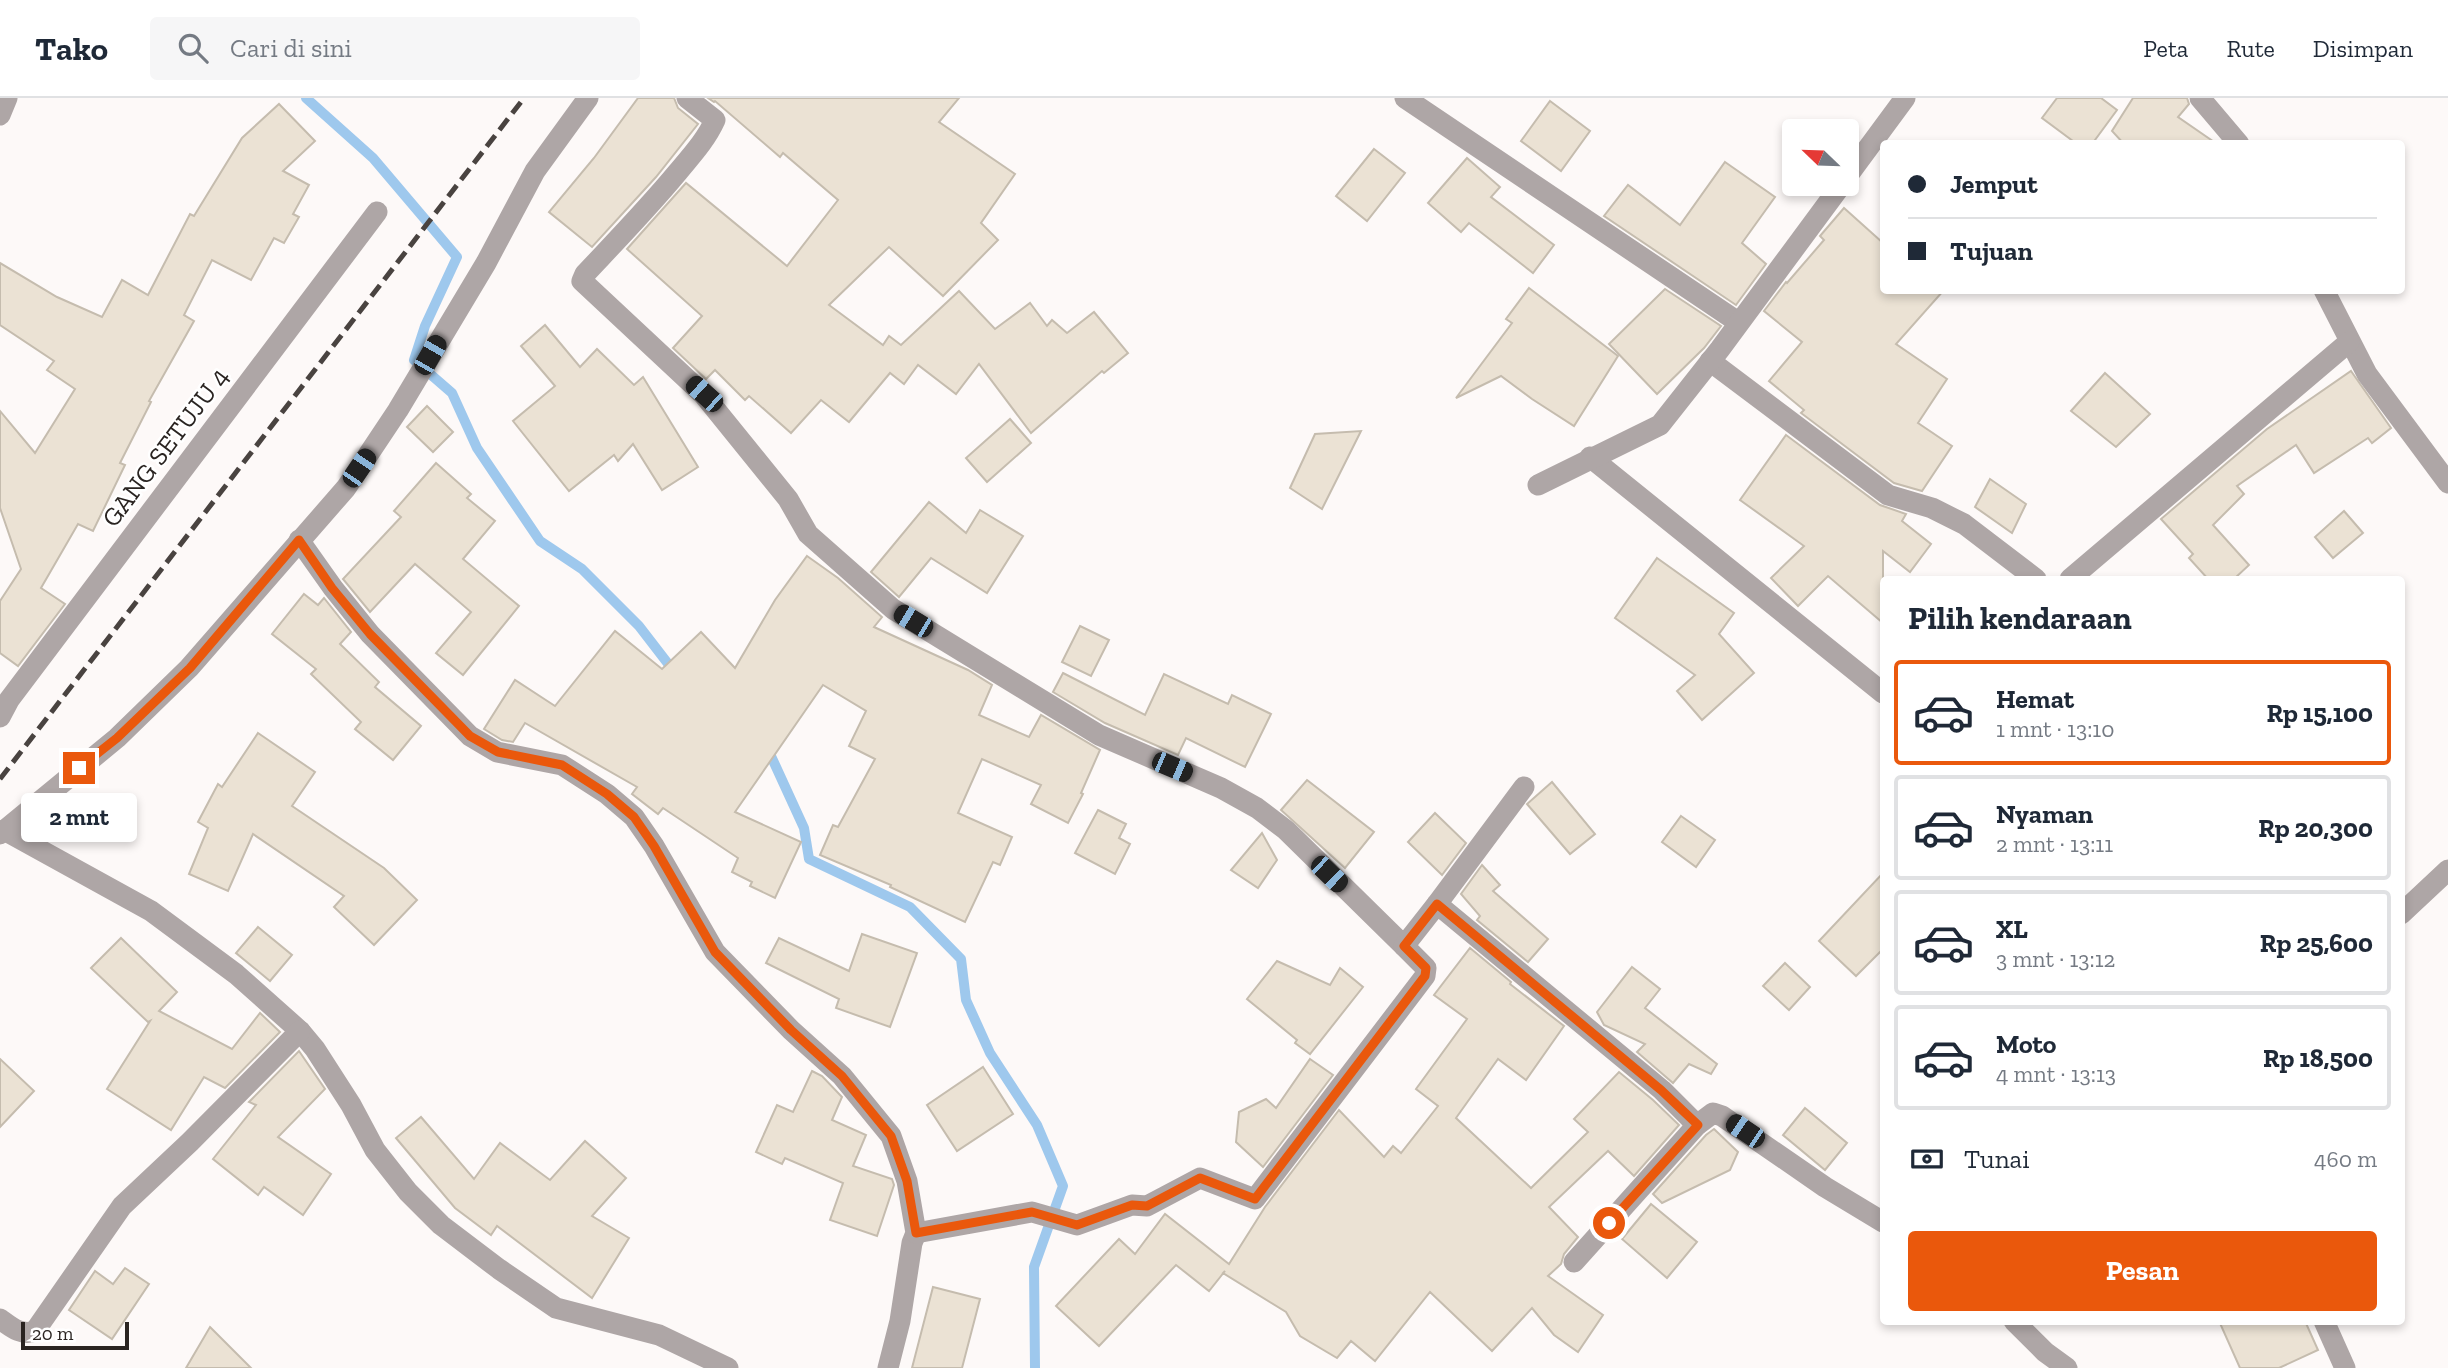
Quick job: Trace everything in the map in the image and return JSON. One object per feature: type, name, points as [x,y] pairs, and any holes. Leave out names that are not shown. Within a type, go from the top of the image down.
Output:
[{"type":"street","points":[[0,115],[8,98]]},
{"type":"street","points":[[588,98],[535,171],[486,263],[398,410],[346,488],[190,668],[117,738],[2,832],[151,911],[236,974],[300,1031],[328,1068],[375,1150],[408,1192],[441,1225],[499,1269],[556,1308],[659,1335],[728,1368]]},
{"type":"street","points":[[687,98],[715,120],[712,127],[664,189],[585,274],[582,281],[585,285],[704,394],[788,499],[808,534],[892,609],[1099,735],[1221,788],[1257,808],[1286,830],[1426,968],[1425,976],[1256,1198],[1200,1178],[1147,1206],[1132,1205],[1077,1225],[1032,1212],[916,1233]]},
{"type":"street","points":[[1405,98],[1738,322]]},
{"type":"street","points":[[1859,160],[1905,98]]},
{"type":"street","points":[[2200,98],[2236,140]]},
{"type":"street","points":[[1538,485],[1590,457],[1631,441],[1660,425],[1833,196]]},
{"type":"street","name":"GANG SETUJU 4","points":[[0,717],[9,700],[377,212]]},
{"type":"street","points":[[2326,294],[2367,374],[2448,483]]},
{"type":"street","points":[[2074,576],[2349,342]]},
{"type":"street","points":[[1710,360],[1888,495],[1932,508],[1964,524],[2032,576]]},
{"type":"street","points":[[1590,457],[1880,691]]},
{"type":"street","points":[[299,540],[332,588],[370,634],[470,736],[498,752],[562,765],[607,794],[634,817],[654,846],[715,952],[791,1030],[842,1076],[891,1136],[907,1181],[916,1233],[912,1243],[901,1321],[888,1368]]},
{"type":"street","points":[[1404,946],[1524,787]]},
{"type":"street","points":[[2405,910],[2448,870]]},
{"type":"street","points":[[1437,904],[1661,1090],[1698,1125]]},
{"type":"street","points":[[0,1319],[20,1332],[35,1331],[122,1206],[300,1031]]},
{"type":"street","points":[[1574,1262],[1698,1125],[1713,1113],[1718,1113],[1880,1220]]},
{"type":"street","points":[[2018,1325],[2045,1352],[2067,1368]]},
{"type":"street","points":[[2326,1325],[2345,1368]]},
{"type":"building","points":[[638,98],[674,98],[678,108],[698,124],[656,177],[592,247],[549,212],[594,158]]},
{"type":"building","points":[[708,98],[959,98],[939,122],[1015,174],[981,223],[998,240],[943,296],[889,247],[829,305],[883,345],[889,336],[901,345],[959,291],[995,329],[1030,303],[1047,326],[1052,320],[1067,333],[1094,312],[1128,353],[1104,373],[1102,371],[1031,433],[979,364],[956,394],[918,365],[904,384],[890,373],[849,422],[821,400],[791,433],[749,396],[745,400],[715,370],[706,379],[673,348],[702,316],[627,249],[686,183],[787,266],[838,200],[783,153],[780,157],[715,101]]},
{"type":"building","points":[[2057,98],[2101,98],[2117,110],[2095,140],[2072,140],[2042,118]]},
{"type":"building","points":[[2133,98],[2187,98],[2189,104],[2178,117],[2211,140],[2120,140],[2112,131]]},
{"type":"building","points":[[1550,101],[1590,131],[1561,171],[1521,141]]},
{"type":"building","points":[[279,104],[315,141],[283,171],[309,185],[293,214],[299,217],[284,243],[274,238],[251,280],[212,260],[184,315],[194,321],[149,401],[151,402],[120,463],[125,465],[93,531],[78,524],[41,588],[65,604],[18,666],[0,653],[0,601],[21,569],[0,508],[0,411],[35,453],[75,389],[47,370],[54,361],[0,325],[0,263],[57,297],[102,317],[122,280],[148,295],[190,214],[194,216],[242,138]]},
{"type":"building","points":[[1374,149],[1405,173],[1367,221],[1336,196]]},
{"type":"building","points":[[1467,158],[1500,187],[1491,197],[1554,245],[1533,273],[1469,223],[1461,232],[1428,203]]},
{"type":"building","points":[[1725,162],[1775,197],[1742,243],[1766,264],[1736,305],[1604,216],[1628,185],[1680,225]]},
{"type":"building","points":[[1844,208],[1880,240],[1880,294],[1940,294],[1896,344],[1947,379],[1918,423],[1952,446],[1922,491],[1894,483],[1801,413],[1804,410],[1769,381],[1802,342],[1764,311],[1824,240],[1820,236]]},
{"type":"building","points":[[1529,288],[1618,356],[1574,426],[1501,376],[1456,398],[1512,323],[1506,319]]},
{"type":"building","points":[[1665,289],[1721,326],[1704,348],[1657,394],[1609,344]]},
{"type":"building","points":[[545,325],[580,367],[597,349],[634,385],[643,377],[698,467],[662,490],[633,444],[618,461],[614,455],[569,491],[513,421],[555,386],[521,346]]},
{"type":"building","points":[[2351,371],[2391,428],[2372,443],[2368,438],[2314,473],[2296,445],[2237,486],[2244,494],[2213,525],[2249,565],[2237,576],[2205,576],[2189,558],[2193,554],[2161,519],[2267,429]]},
{"type":"building","points":[[2105,373],[2150,414],[2116,447],[2071,411]]},
{"type":"building","points":[[427,406],[453,432],[433,452],[407,427]]},
{"type":"building","points":[[1010,419],[1031,443],[987,482],[966,458]]},
{"type":"building","points":[[1361,431],[1322,509],[1290,488],[1315,434]]},
{"type":"building","points":[[1786,435],[1880,505],[1906,514],[1902,521],[1931,544],[1910,572],[1883,551],[1880,620],[1828,576],[1798,606],[1771,578],[1804,546],[1740,500]]},
{"type":"building","points":[[436,463],[471,494],[467,498],[495,521],[463,559],[519,606],[463,675],[436,653],[471,612],[415,564],[370,612],[343,579],[401,517],[394,511]]},
{"type":"building","points":[[1990,479],[2026,504],[2012,533],[1975,507]]},
{"type":"building","points":[[929,502],[966,533],[980,510],[1023,536],[987,593],[931,558],[899,597],[871,572]]},
{"type":"building","points":[[2344,511],[2363,533],[2333,558],[2315,537]]},
{"type":"building","points":[[807,556],[838,578],[882,617],[874,627],[968,670],[992,685],[979,715],[1029,737],[1041,715],[1100,750],[1068,823],[1031,804],[1041,785],[982,759],[958,813],[1012,837],[1000,865],[993,862],[965,922],[890,887],[891,885],[820,855],[833,825],[838,827],[875,759],[849,746],[866,711],[823,685],[735,812],[801,842],[775,898],[750,886],[752,882],[732,872],[738,858],[663,808],[658,814],[632,794],[637,787],[525,723],[513,742],[502,740],[484,729],[515,680],[555,706],[615,631],[662,669],[701,632],[735,668],[775,600]]},
{"type":"building","points":[[1657,558],[1734,613],[1719,634],[1754,673],[1702,720],[1677,691],[1695,675],[1615,618]]},
{"type":"building","points":[[304,594],[318,605],[324,598],[351,632],[340,644],[379,682],[375,687],[421,726],[393,760],[355,729],[361,722],[311,674],[316,669],[272,634]]},
{"type":"building","points":[[1080,626],[1109,640],[1091,676],[1062,662]]},
{"type":"building","points":[[1063,673],[1145,715],[1164,674],[1228,704],[1232,695],[1271,714],[1245,767],[1186,738],[1178,755],[1105,723],[1053,692]]},
{"type":"building","points":[[258,733],[315,772],[292,806],[384,868],[417,900],[374,945],[334,907],[344,896],[253,834],[228,891],[189,874],[208,828],[198,822],[218,784],[222,787]]},
{"type":"building","points":[[1307,780],[1374,832],[1345,868],[1281,810]]},
{"type":"building","points":[[1552,782],[1595,834],[1570,854],[1527,804]]},
{"type":"building","points":[[1098,810],[1126,824],[1119,838],[1130,844],[1115,874],[1075,853]]},
{"type":"building","points":[[1435,813],[1466,843],[1442,875],[1408,842]]},
{"type":"building","points":[[1681,816],[1715,840],[1696,867],[1662,842]]},
{"type":"building","points":[[1262,833],[1277,860],[1258,888],[1231,870]]},
{"type":"building","points":[[1482,865],[1500,885],[1493,891],[1548,939],[1528,962],[1477,920],[1480,916],[1461,894]]},
{"type":"building","points":[[1880,876],[1880,952],[1856,976],[1819,941]]},
{"type":"building","points":[[258,927],[292,955],[270,981],[236,953]]},
{"type":"building","points":[[862,934],[917,953],[890,1027],[836,1008],[839,999],[766,963],[779,938],[849,971]]},
{"type":"building","points":[[121,938],[177,992],[159,1011],[232,1049],[260,1013],[280,1032],[225,1088],[204,1077],[171,1130],[107,1089],[150,1021],[91,968]]},
{"type":"building","points":[[1470,948],[1511,982],[1510,984],[1564,1026],[1526,1080],[1498,1059],[1456,1118],[1531,1188],[1588,1132],[1574,1119],[1619,1072],[1679,1125],[1634,1176],[1608,1151],[1549,1207],[1578,1237],[1564,1254],[1561,1264],[1548,1276],[1603,1315],[1578,1352],[1554,1335],[1532,1308],[1492,1351],[1430,1292],[1375,1361],[1351,1341],[1337,1358],[1300,1336],[1286,1312],[1223,1273],[1209,1291],[1176,1265],[1099,1346],[1056,1306],[1119,1239],[1135,1254],[1165,1214],[1229,1264],[1265,1207],[1339,1110],[1384,1157],[1393,1146],[1401,1153],[1438,1106],[1416,1089],[1467,1019],[1434,995]]},
{"type":"building","points":[[1277,961],[1330,985],[1340,968],[1363,987],[1310,1054],[1247,999]]},
{"type":"building","points":[[1785,963],[1810,987],[1789,1010],[1763,986]]},
{"type":"building","points":[[1632,967],[1660,989],[1645,1008],[1717,1064],[1711,1074],[1689,1064],[1673,1083],[1637,1052],[1645,1044],[1604,1025],[1597,1012]]},
{"type":"building","points":[[299,1051],[325,1089],[278,1137],[331,1174],[303,1215],[264,1187],[258,1195],[213,1159],[256,1105],[249,1102]]},
{"type":"building","points":[[0,1059],[34,1091],[0,1127]]},
{"type":"building","points":[[1310,1059],[1333,1075],[1263,1167],[1236,1142],[1239,1112],[1266,1099],[1276,1108]]},
{"type":"building","points":[[983,1067],[1013,1114],[957,1151],[927,1105]]},
{"type":"building","points":[[812,1071],[822,1076],[842,1097],[832,1120],[866,1135],[853,1166],[892,1179],[894,1185],[877,1236],[830,1220],[843,1183],[785,1158],[782,1164],[756,1152],[777,1105],[793,1112]]},
{"type":"building","points":[[1805,1108],[1847,1143],[1825,1170],[1783,1135]]},
{"type":"building","points":[[421,1117],[474,1179],[500,1143],[550,1180],[585,1141],[626,1178],[592,1216],[629,1238],[592,1298],[497,1226],[491,1235],[455,1208],[396,1138]]},
{"type":"building","points":[[1714,1129],[1738,1152],[1730,1170],[1662,1203],[1653,1194]]},
{"type":"building","points":[[1651,1204],[1697,1242],[1667,1278],[1622,1239]]},
{"type":"building","points":[[125,1268],[149,1284],[112,1339],[69,1310],[95,1271],[113,1284]]},
{"type":"building","points":[[933,1287],[980,1299],[962,1368],[912,1368]]},
{"type":"building","points":[[2221,1325],[2307,1325],[2318,1350],[2279,1368],[2240,1368]]},
{"type":"building","points":[[210,1327],[251,1368],[186,1368]]},
{"type":"waterway","points":[[306,98],[373,158],[457,257],[425,326],[414,360],[452,393],[477,448],[540,541],[582,569],[639,626],[676,674]]},
{"type":"waterway","points":[[762,749],[771,756],[804,828],[809,859],[910,907],[961,959],[966,1000],[990,1053],[1037,1125],[1063,1186],[1034,1267],[1035,1368]]},
{"type":"railway","points":[[0,779],[524,98]]},
{"type":"route","points":[[79,768],[117,738],[190,668],[299,540],[332,588],[370,634],[470,736],[498,752],[562,765],[607,794],[634,817],[654,846],[715,952],[791,1030],[842,1076],[891,1136],[907,1181],[916,1233],[1032,1212],[1077,1225],[1132,1205],[1147,1206],[1200,1178],[1255,1199],[1425,976],[1426,968],[1404,946],[1437,904],[1661,1090],[1698,1125],[1609,1223]]}]
